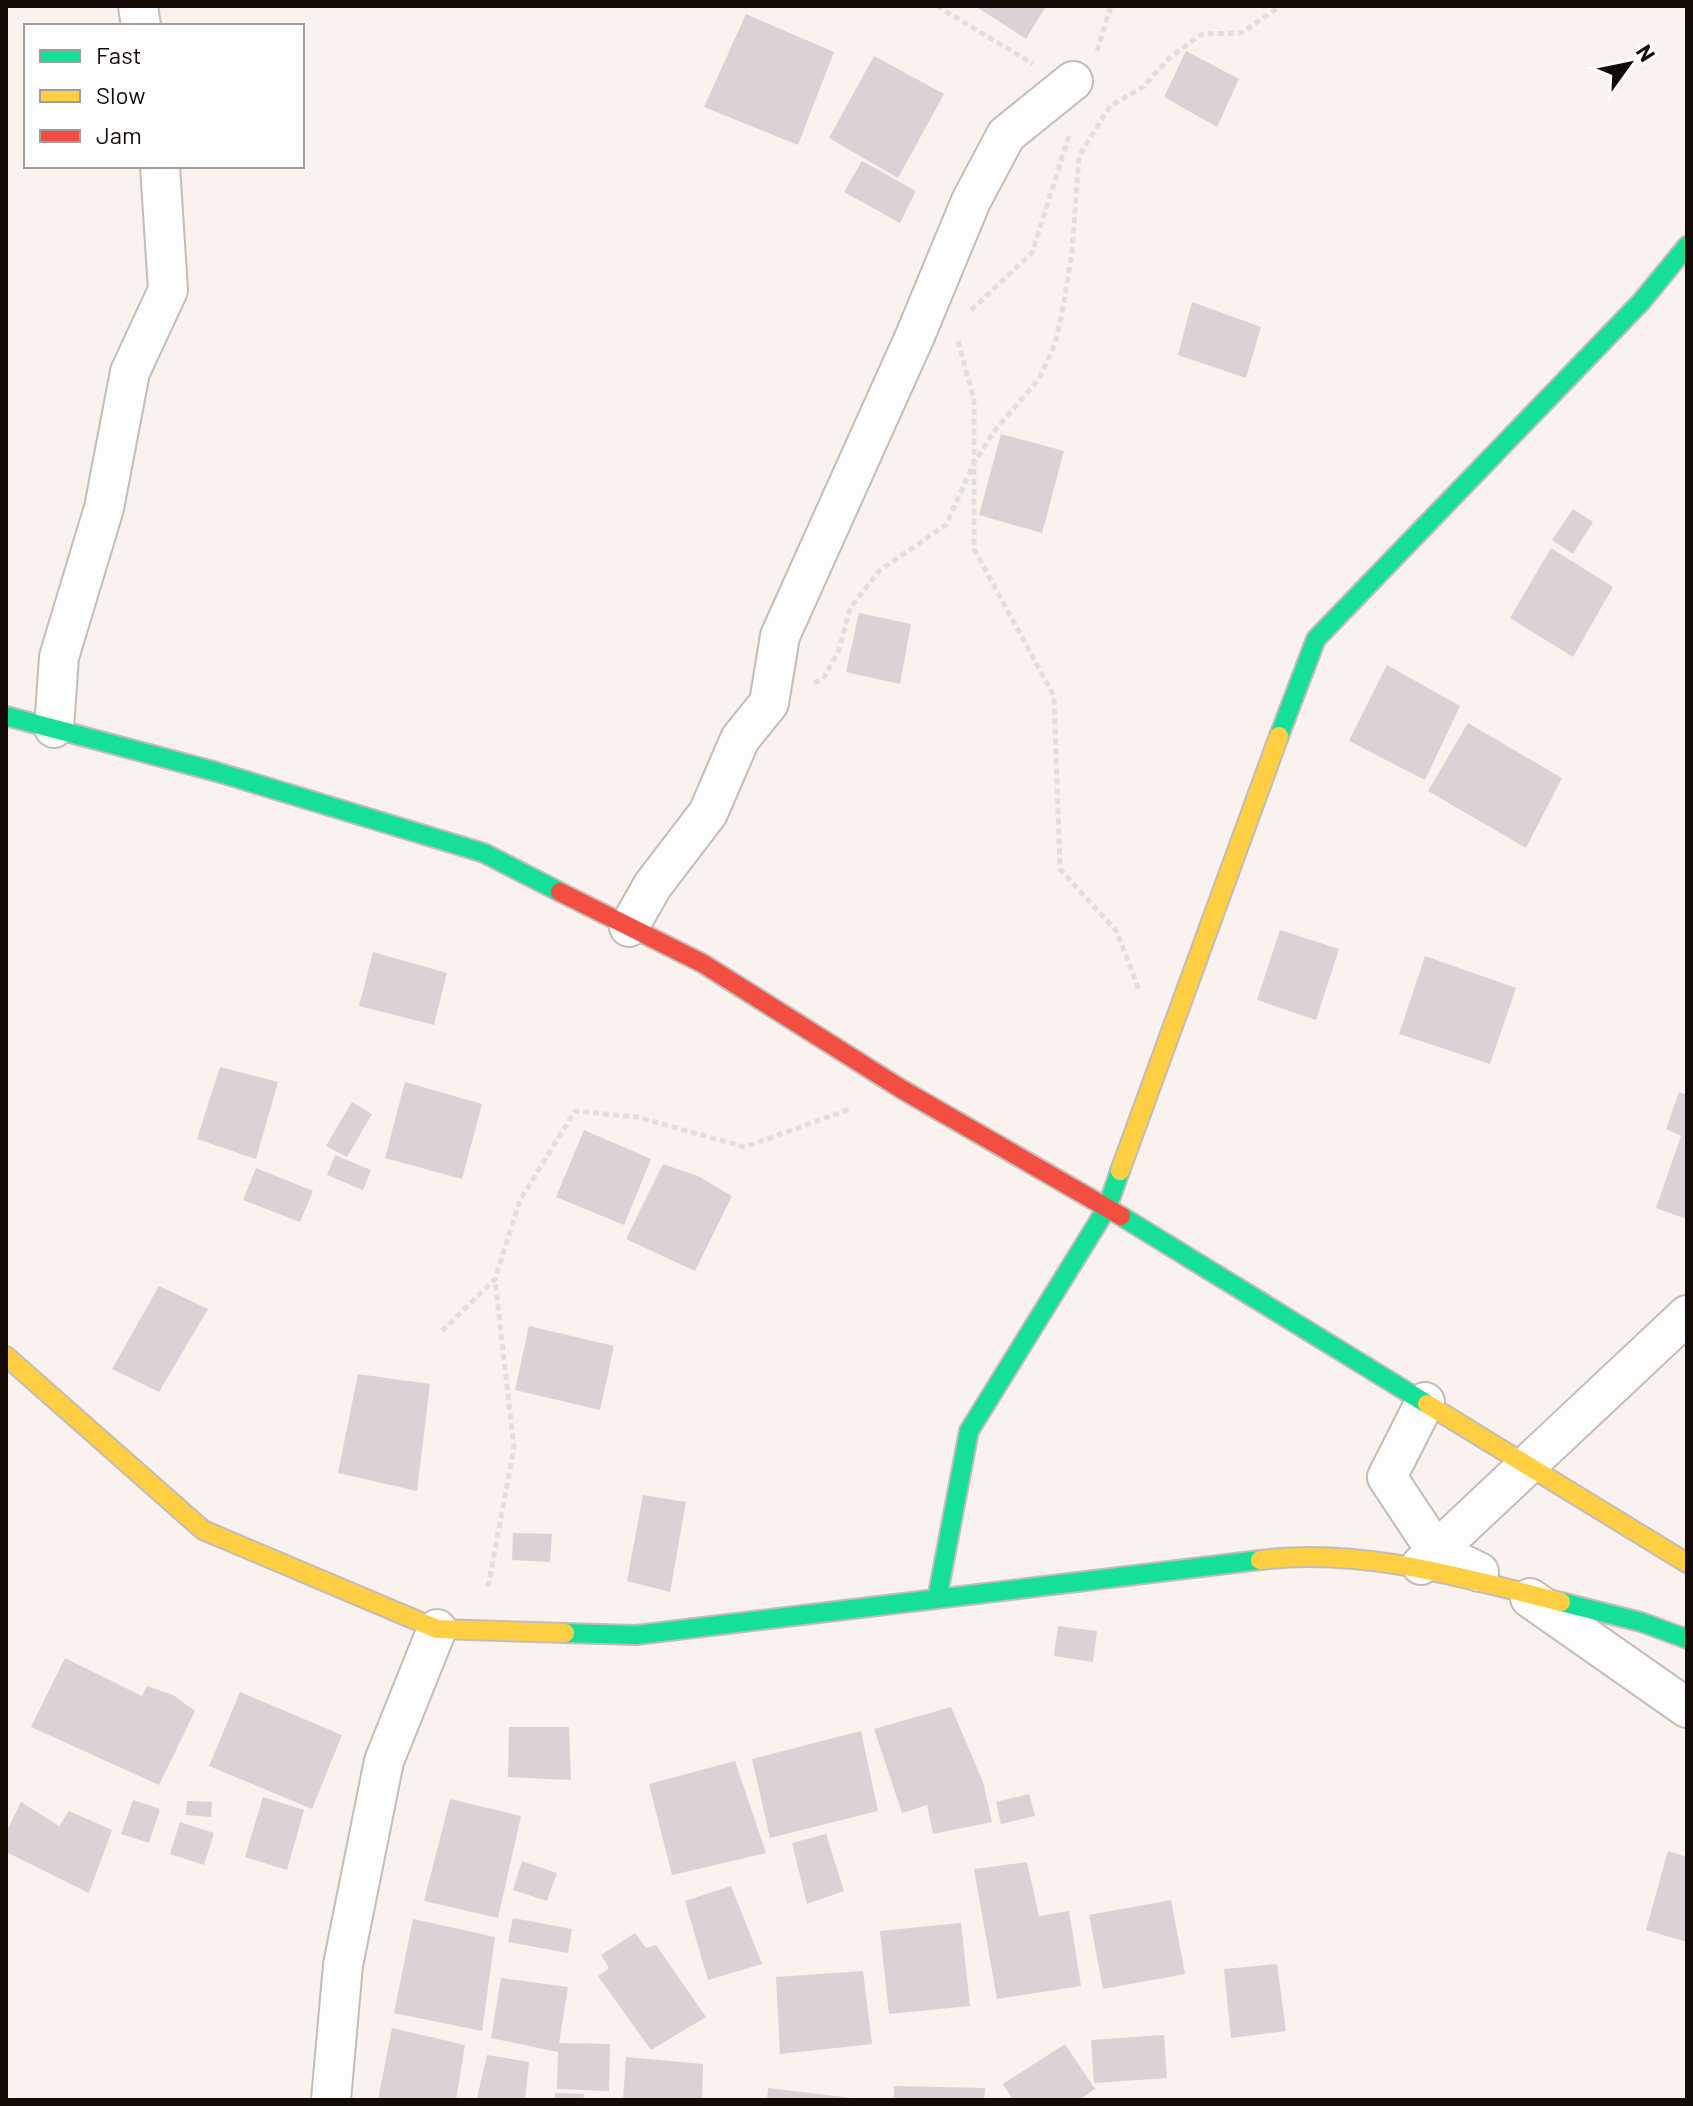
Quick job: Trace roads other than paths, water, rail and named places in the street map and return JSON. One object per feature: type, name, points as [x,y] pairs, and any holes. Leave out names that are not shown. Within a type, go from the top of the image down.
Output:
[{"type":"main road","points":[[937,1599],[969,1431],[1107,1208],[1202,940],[1316,639],[1641,302],[1687,246]]},
{"type":"main road","points":[[6,716],[217,772],[484,853],[702,963],[903,1090],[1107,1208],[1687,1563]]},
{"type":"main road","points":[[6,1356],[203,1530],[437,1629],[636,1635],[1299,1555],[1427,1559]]},
{"type":"main road","points":[[1523,1593],[1641,1622],[1687,1639]]},
{"type":"street","points":[[629,927],[653,885],[708,813],[740,739],[769,703],[780,636],[915,336],[971,201],[1006,135],[1073,81]]},
{"type":"street","points":[[54,728],[59,657],[104,508],[130,372],[168,290],[160,168]]},
{"type":"street","points":[[1427,1559],[1687,1315]]},
{"type":"street","points":[[1425,1402],[1387,1477],[1427,1559],[1523,1593],[1687,1708]]},
{"type":"street","points":[[331,2100],[343,1965],[384,1761],[437,1629]]}]
